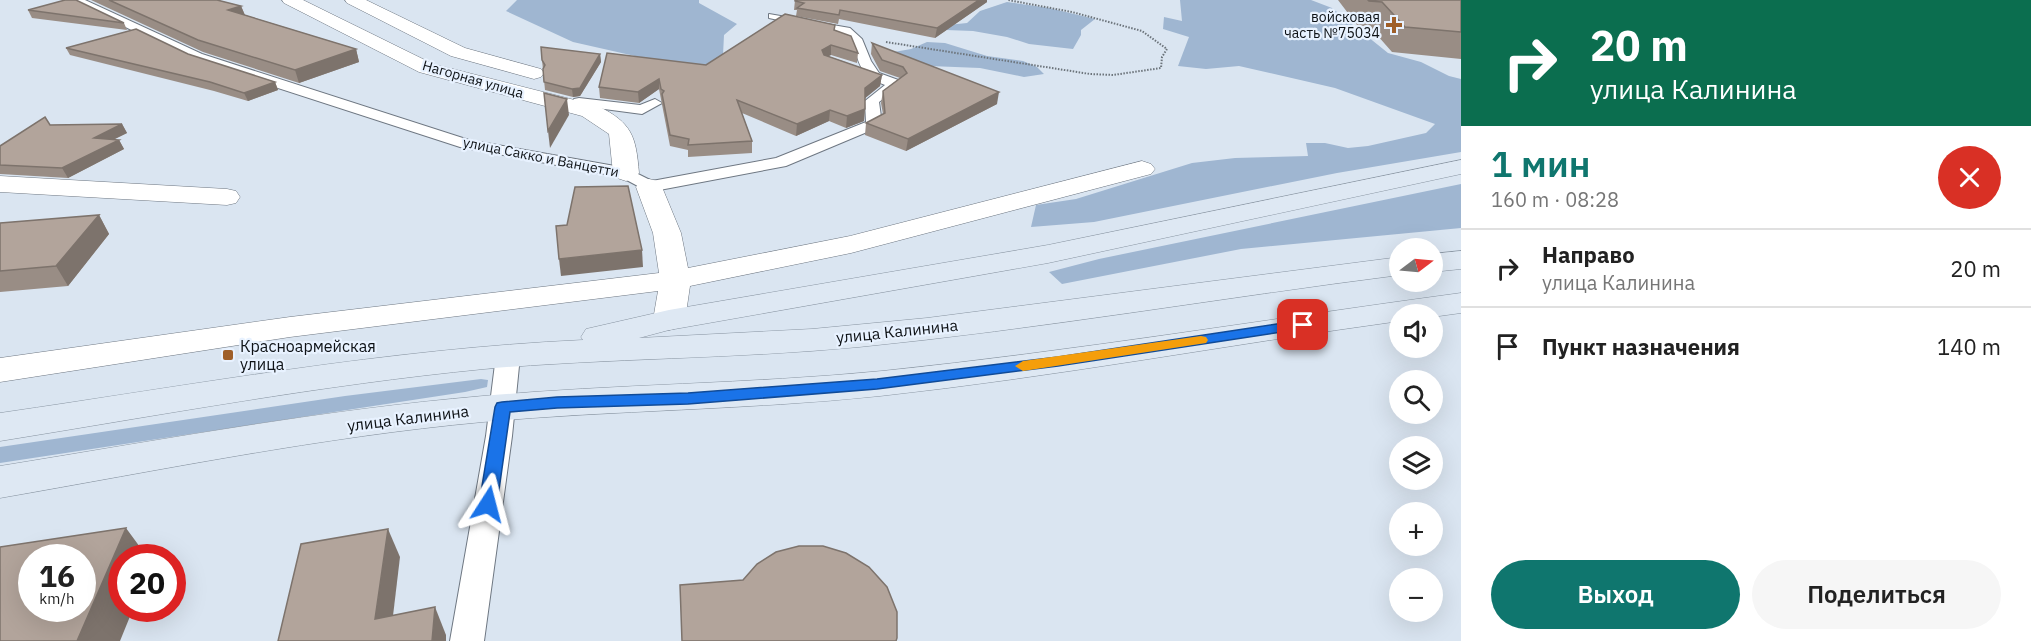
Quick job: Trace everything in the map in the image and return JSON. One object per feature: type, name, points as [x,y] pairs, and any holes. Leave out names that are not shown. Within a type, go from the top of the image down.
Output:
[{"type":"main road","points":[[517,356],[669,320],[1048,254],[1461,167]]},
{"type":"main road","points":[[1443,261],[1461,260]]},
{"type":"main road","name":"улица Калинина","points":[[0,427],[404,367],[517,356],[686,348],[867,335],[1023,317],[1389,267]]},
{"type":"main road","name":"улица Калинина","points":[[0,482],[340,427],[502,407],[688,398],[877,384],[1058,362],[1461,303]]},
{"type":"street","name":"Нагорная улица","points":[[290,0],[426,68],[585,107],[615,123],[637,180]]},
{"type":"street","points":[[353,0],[458,52],[540,75],[585,107]]},
{"type":"street","points":[[0,370],[290,327],[675,280],[851,244],[1142,169]]},
{"type":"street","points":[[637,180],[667,233],[675,280],[669,320]]},
{"type":"street","points":[[0,184],[227,197]]},
{"type":"lane","name":"улица Сакко и Ванцетти","points":[[76,0],[197,57],[466,144],[637,180],[780,162],[874,124],[872,101],[896,84],[874,76]]},
{"type":"lane","points":[[773,16],[846,31],[856,39],[864,61],[874,76]]},
{"type":"lane","points":[[852,68],[874,76]]},
{"type":"lane","points":[[585,107],[642,110],[655,104]]},
{"type":"lane","points":[[467,641],[502,407],[517,356]]},
{"type":"path","points":[[856,39],[913,44],[1090,74],[1113,75],[1161,68],[1162,57],[1167,49],[1142,31],[1072,12],[1008,0]]},
{"type":"shaded area","points":[[517,0],[699,0],[699,3],[737,24],[724,35],[723,55],[750,82],[573,42],[506,11]]},
{"type":"shaded area","points":[[1180,0],[1311,0],[1332,8],[1388,53],[1421,62],[1449,76],[1461,79],[1461,152],[1337,173],[1094,222],[1031,227],[1036,205],[1076,199],[1192,163],[1235,158],[1308,156],[1306,143],[1325,143],[1348,148],[1368,146],[1426,133],[1435,124],[1335,88],[1239,66],[1206,69],[1178,66],[1189,37],[1163,29],[1164,17],[1182,21]]},
{"type":"shaded area","points":[[1007,2],[1049,8],[1095,19],[1081,30],[1081,35],[1073,49],[1029,44],[1007,37],[973,31],[946,30],[948,25],[967,23],[980,11]]},
{"type":"shaded area","points":[[927,42],[945,43],[987,56],[1023,61],[1037,67],[1044,74],[1024,77],[980,68],[930,66],[899,60],[894,52],[911,49]]},
{"type":"shaded area","points":[[1461,184],[1461,228],[1241,249],[1062,284],[1049,272],[1099,259]]},
{"type":"shaded area","points":[[488,380],[487,387],[465,392],[0,463],[0,447],[345,396]]},
{"type":"building","points":[[65,0],[76,0],[124,23],[28,10]]},
{"type":"building","points":[[109,0],[217,0],[241,6],[228,10],[356,49],[295,70],[198,40]]},
{"type":"building","points":[[795,0],[979,0],[937,28],[840,10],[839,15],[797,8],[804,3]]},
{"type":"building","points":[[1368,0],[1461,0],[1461,32],[1405,27],[1382,2]]},
{"type":"building","points":[[785,14],[835,25],[834,30],[851,36],[858,53],[831,45],[822,50],[824,55],[882,75],[865,88],[865,109],[847,116],[830,110],[797,124],[737,100],[752,141],[688,145],[689,139],[670,135],[662,94],[664,91],[661,89],[659,79],[638,92],[599,87],[607,53],[706,65]]},
{"type":"building","points":[[136,29],[188,54],[275,82],[244,93],[210,82],[66,48]]},
{"type":"building","points":[[872,43],[999,92],[908,139],[866,123],[885,113],[883,91],[907,73],[903,67],[882,60]]},
{"type":"building","points":[[541,47],[600,54],[580,88],[572,89],[544,82],[545,65],[542,60]]},
{"type":"building","points":[[544,93],[567,99],[548,131]]},
{"type":"building","points":[[45,117],[50,125],[122,124],[94,138],[119,140],[62,168],[0,165],[0,146]]},
{"type":"building","points":[[628,186],[642,250],[559,259],[556,226],[567,225],[575,187]]},
{"type":"building","points":[[99,215],[56,266],[0,271],[0,223]]},
{"type":"building","points":[[126,528],[119,544],[108,544],[108,570],[96,597],[96,544],[20,544]]},
{"type":"building","points":[[388,529],[375,619],[435,607],[432,641],[278,641],[301,544]]},
{"type":"building","points":[[18,544],[18,622],[85,622],[77,641],[0,641],[0,547]]},
{"type":"building","points":[[799,546],[823,546],[846,553],[869,567],[887,587],[897,612],[896,641],[682,641],[680,585],[743,580],[757,564],[776,552]]},
{"type":"slow traffic","points":[[1023,366],[1201,340]]},
{"type":"place","name":"войсковая часть №75034","points":[[1394,25]]},
{"type":"place","name":"Красноармейская улица","points":[[228,355]]},
{"type":"route","points":[[488,504],[502,407],[688,398],[877,384],[1058,362],[1303,325]]}]
